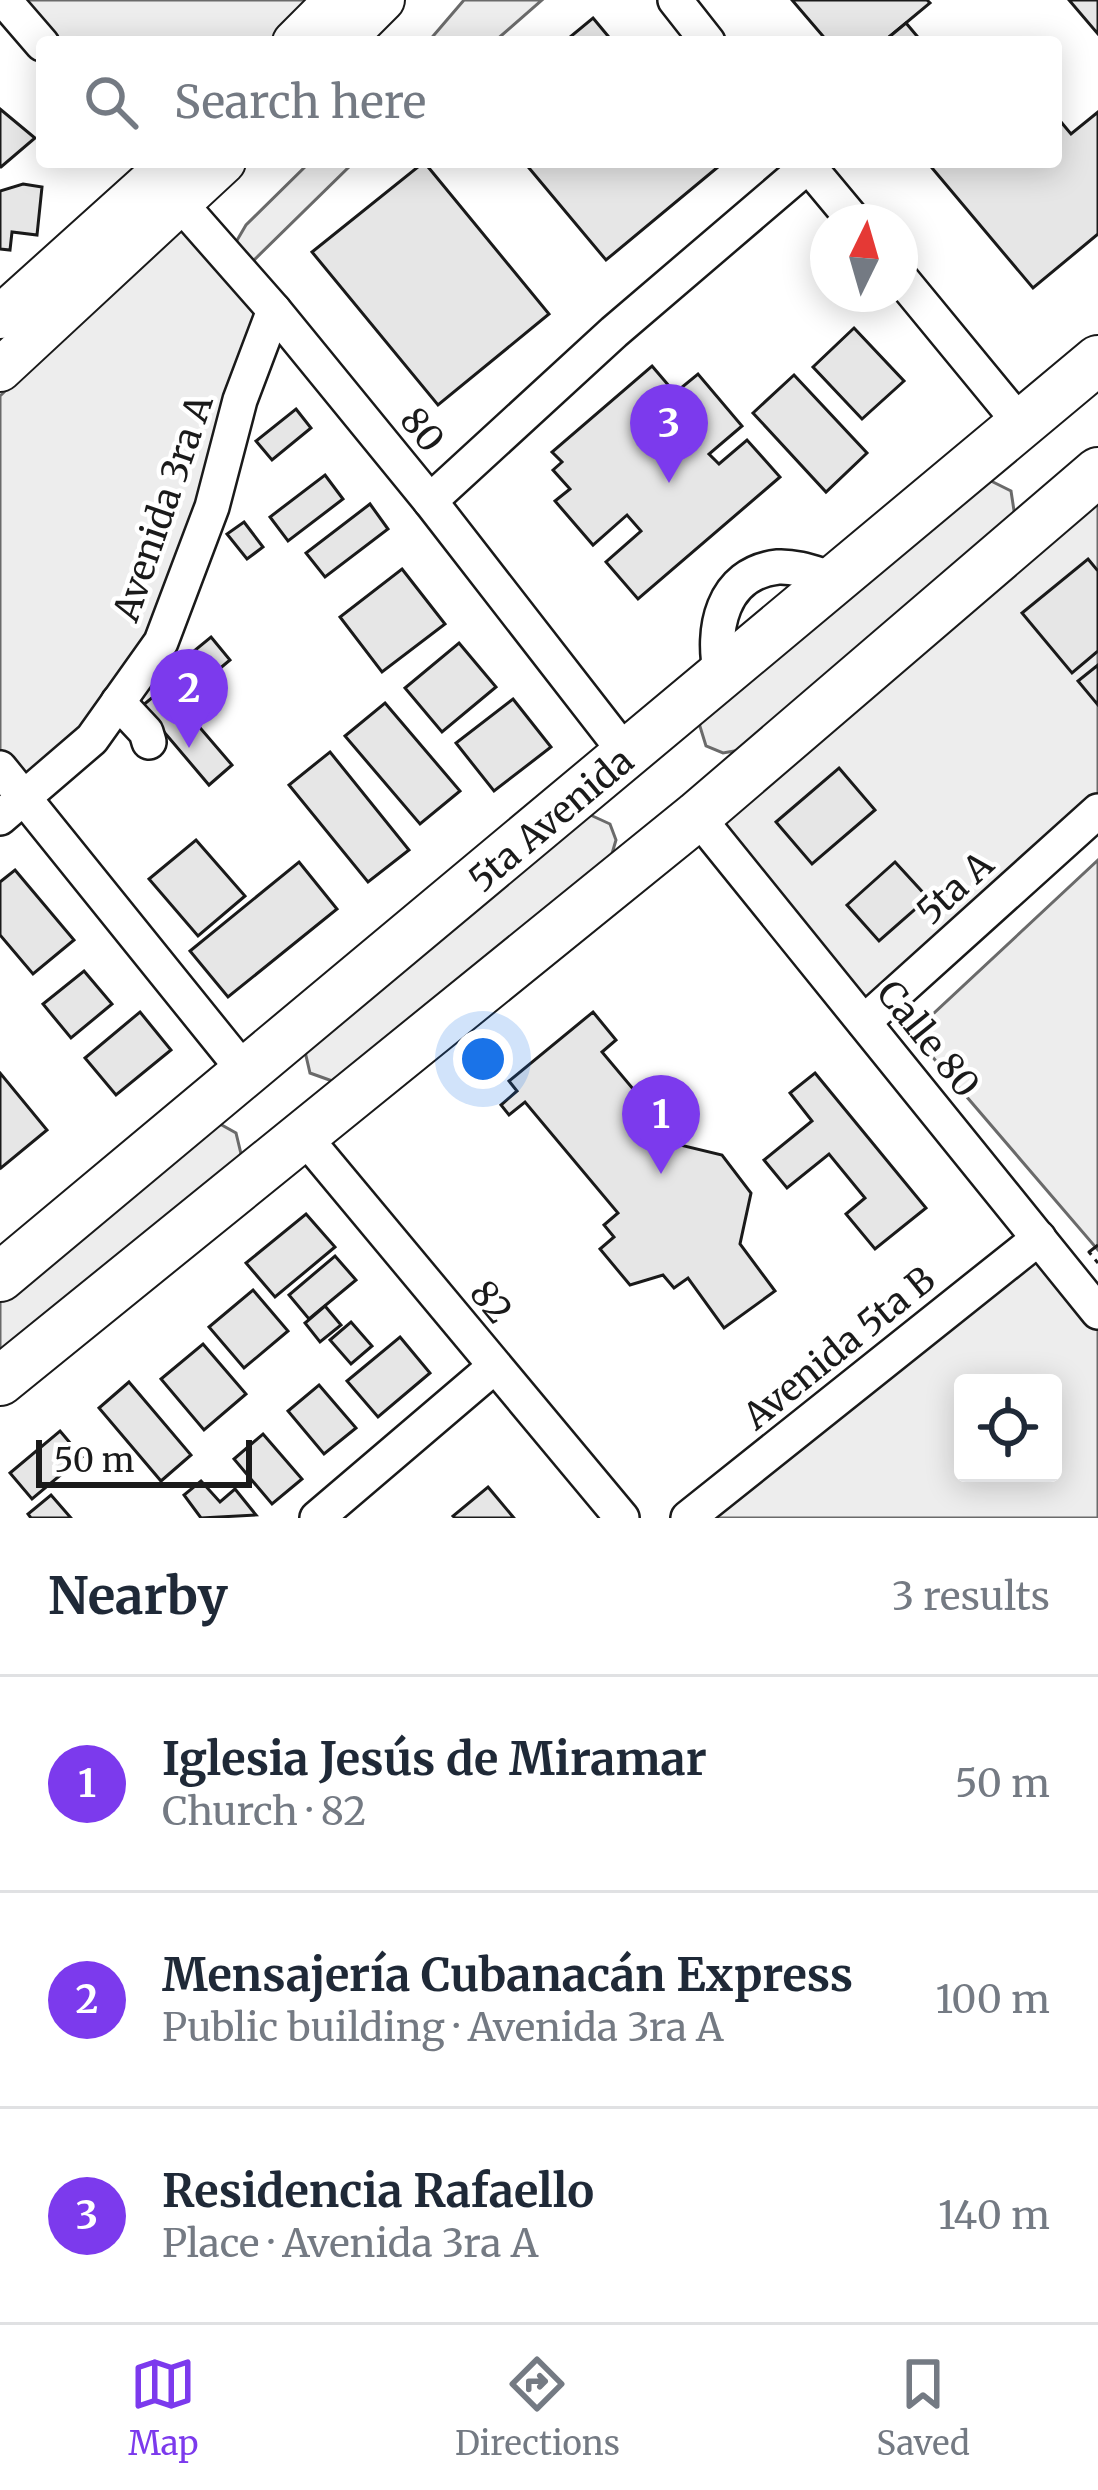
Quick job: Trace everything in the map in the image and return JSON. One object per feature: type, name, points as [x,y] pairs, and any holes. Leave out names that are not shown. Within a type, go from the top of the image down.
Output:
[{"type":"highway","name":"5ta Avenida","points":[[0,1276],[1098,360]]},
{"type":"highway","points":[[0,1381],[1091,492]]},
{"type":"main road","points":[[300,36],[336,0]]},
{"type":"main road","points":[[347,36],[383,0]]},
{"type":"main road","points":[[0,316],[163,177],[200,168]]},
{"type":"main road","points":[[0,370],[163,177]]},
{"type":"street","points":[[4,0],[36,37]]},
{"type":"street","points":[[675,0],[703,36]]},
{"type":"street","points":[[430,500],[802,168]]},
{"type":"street","points":[[810,168],[839,204]]},
{"type":"street","name":"80","points":[[163,177],[430,500],[628,756]]},
{"type":"street","points":[[918,299],[1022,424]]},
{"type":"street","name":"Avenida 3ra A","points":[[12,808],[92,740],[161,642],[212,507],[240,400],[274,310]]},
{"type":"street","points":[[118,703],[146,732],[149,742]]},
{"type":"street","points":[[0,768],[12,808],[246,1073]]},
{"type":"street","name":"5ta A","points":[[864,1022],[1098,812]]},
{"type":"street","name":"Calle 80","points":[[697,816],[1098,1312]]},
{"type":"street","name":"82","points":[[302,1134],[622,1518]]},
{"type":"street","name":"Avenida 5ta B","points":[[688,1518],[1039,1238]]},
{"type":"street","points":[[317,1518],[494,1367]]},
{"type":"shaded area","points":[[9,0],[336,0],[295,36],[39,36]]},
{"type":"shaded area","points":[[464,0],[542,0],[501,36],[433,36]]},
{"type":"shaded area","points":[[304,168],[348,168],[252,262],[236,242],[246,225]]},
{"type":"shaded area","points":[[181,221],[257,316],[201,500],[148,630],[83,731],[24,781],[0,750],[0,396]]},
{"type":"shaded area","points":[[1098,472],[1098,811],[864,1022],[697,816]]},
{"type":"shaded area","points":[[987,479],[1011,491],[1015,517],[740,750],[723,753],[706,746],[698,720]]},
{"type":"shaded area","points":[[586,813],[610,824],[616,840],[611,857],[335,1082],[310,1073],[304,1047]]},
{"type":"shaded area","points":[[1098,860],[1098,1250],[930,1054],[923,1031],[932,1015]]},
{"type":"shaded area","points":[[220,1124],[236,1133],[242,1158],[0,1355],[0,1294]]},
{"type":"shaded area","points":[[1039,1238],[1098,1312],[1098,1518],[688,1518]]},
{"type":"building","points":[[792,0],[930,3],[890,36],[823,36]]},
{"type":"building","points":[[1069,0],[1098,0],[1098,34]]},
{"type":"building","points":[[593,18],[608,36],[571,36]]},
{"type":"building","points":[[906,23],[917,36],[890,36]]},
{"type":"building","points":[[0,109],[35,138],[1,167],[0,167]]},
{"type":"building","points":[[1098,112],[1098,234],[1033,288],[932,168],[1062,168],[1062,123],[1071,134]]},
{"type":"building","points":[[417,168],[429,168],[549,314],[438,405],[312,252]]},
{"type":"building","points":[[529,168],[717,168],[606,260]]},
{"type":"building","points":[[23,184],[42,187],[37,235],[12,232],[10,250],[0,249],[0,191]]},
{"type":"building","points":[[854,328],[904,381],[862,419],[813,367]]},
{"type":"building","points":[[652,366],[675,393],[698,374],[742,426],[709,454],[719,464],[747,440],[780,477],[638,599],[606,562],[641,531],[627,515],[593,545],[555,501],[570,489],[553,470],[562,462],[552,452]]},
{"type":"building","points":[[794,375],[867,453],[826,492],[753,413]]},
{"type":"building","points":[[296,409],[311,428],[272,460],[256,441]]},
{"type":"building","points":[[325,475],[343,499],[288,541],[270,517]]},
{"type":"building","points":[[370,504],[388,529],[325,577],[306,553]]},
{"type":"building","points":[[244,522],[263,547],[247,559],[227,534]]},
{"type":"building","points":[[1088,559],[1098,571],[1098,651],[1072,673],[1022,613]]},
{"type":"building","points":[[402,569],[445,624],[382,672],[340,617]]},
{"type":"building","points":[[211,637],[230,660],[206,680],[219,695],[198,713],[166,674]]},
{"type":"building","points":[[459,643],[496,687],[442,732],[405,688]]},
{"type":"building","points":[[1098,665],[1098,705],[1078,681]]},
{"type":"building","points":[[165,687],[232,765],[209,785],[142,706]]},
{"type":"building","points":[[513,699],[551,747],[494,791],[456,743]]},
{"type":"building","points":[[385,703],[460,791],[420,824],[345,736]]},
{"type":"building","points":[[330,752],[409,850],[368,882],[289,785]]},
{"type":"building","points":[[839,768],[875,810],[812,864],[776,822]]},
{"type":"building","points":[[196,840],[245,896],[198,936],[149,879]]},
{"type":"building","points":[[299,862],[337,909],[228,997],[190,951]]},
{"type":"building","points":[[895,862],[928,898],[879,941],[847,905]]},
{"type":"building","points":[[15,870],[74,940],[33,974],[0,935],[0,882]]},
{"type":"building","points":[[84,971],[112,1004],[71,1038],[43,1004]]},
{"type":"building","points":[[140,1012],[171,1050],[116,1095],[85,1058]]},
{"type":"building","points":[[593,1012],[616,1040],[602,1052],[680,1145],[722,1155],[751,1193],[740,1244],[775,1291],[724,1328],[688,1278],[674,1288],[663,1275],[630,1285],[600,1249],[614,1237],[604,1225],[618,1213],[525,1102],[509,1115],[501,1105],[517,1091],[509,1081]]},
{"type":"building","points":[[0,1073],[47,1130],[1,1168],[0,1166]]},
{"type":"building","points":[[815,1073],[926,1208],[875,1249],[846,1214],[865,1198],[829,1154],[787,1188],[764,1160],[812,1121],[790,1093]]},
{"type":"building","points":[[306,1214],[335,1247],[275,1297],[246,1263]]},
{"type":"building","points":[[335,1256],[356,1280],[309,1319],[289,1295]]},
{"type":"building","points":[[253,1290],[288,1331],[244,1368],[209,1327]]},
{"type":"building","points":[[325,1306],[341,1325],[320,1342],[305,1323]]},
{"type":"building","points":[[351,1322],[372,1346],[351,1364],[330,1340]]},
{"type":"building","points":[[400,1337],[430,1373],[378,1417],[347,1381]]},
{"type":"building","points":[[203,1344],[246,1394],[204,1430],[161,1379]]},
{"type":"building","points":[[129,1382],[191,1455],[161,1481],[99,1408]]},
{"type":"building","points":[[319,1385],[356,1428],[324,1454],[288,1411]]},
{"type":"building","points":[[60,1431],[82,1457],[32,1499],[10,1473]]},
{"type":"building","points":[[263,1434],[302,1479],[272,1504],[234,1459]]},
{"type":"building","points":[[201,1481],[220,1502],[235,1489],[256,1515],[201,1518],[184,1495]]},
{"type":"building","points":[[488,1487],[514,1518],[453,1516]]},
{"type":"building","points":[[51,1495],[71,1518],[31,1518],[28,1514]]},
{"type":"fence","points":[[1098,1245],[1089,1252],[1098,1263]]},
{"type":"place","name":"Residencia Rafaello","points":[[669,483]]},
{"type":"place","name":"Mensajería Cubanacán Express","points":[[189,748]]},
{"type":"place","name":"Iglesia Jesús de Miramar","points":[[661,1174]]}]
